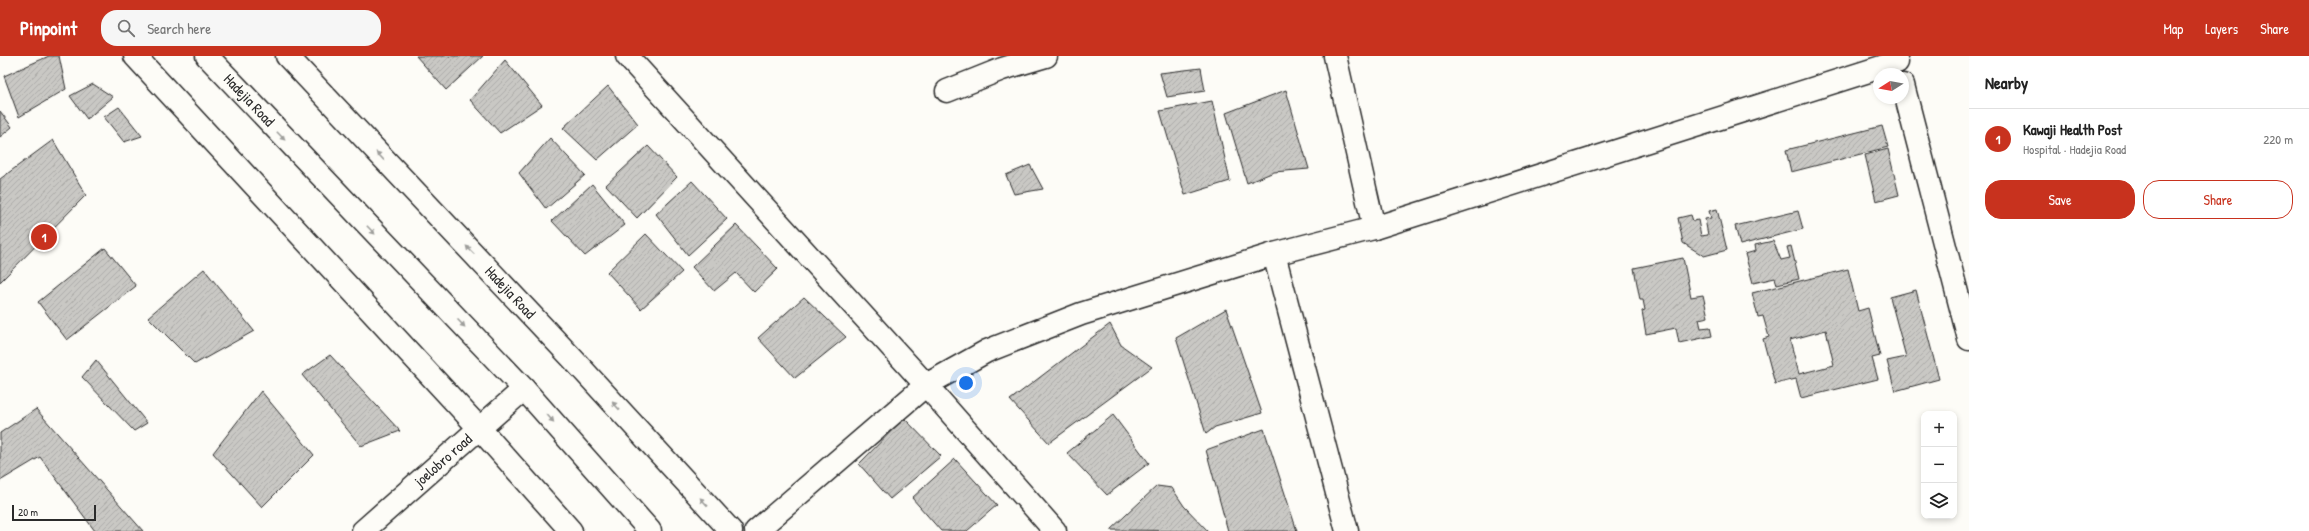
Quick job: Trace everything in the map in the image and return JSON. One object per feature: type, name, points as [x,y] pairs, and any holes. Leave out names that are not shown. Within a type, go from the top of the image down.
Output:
[{"type":"street","points":[[135,56],[480,428],[571,531]]},
{"type":"street","name":"Hadejia Road","points":[[207,56],[524,389],[650,531]]},
{"type":"street","name":"Hadejia Road","points":[[287,56],[571,357],[731,531]]},
{"type":"street","points":[[627,56],[926,385],[1055,531]]},
{"type":"street","points":[[947,91],[1002,69],[1046,56]]},
{"type":"street","points":[[1334,56],[1374,228]]},
{"type":"street","points":[[756,531],[926,385],[987,351],[1080,314],[1274,254],[1374,228],[1897,64]]},
{"type":"street","points":[[1908,104],[1969,339]]},
{"type":"street","points":[[1274,254],[1348,531]]},
{"type":"street","name":"joelobro road","points":[[363,531],[524,389]]},
{"type":"building","points":[[49,56],[59,56],[66,89],[19,117],[4,76]]},
{"type":"building","points":[[416,56],[483,56],[446,90]]},
{"type":"building","points":[[505,60],[542,105],[500,133],[470,100]]},
{"type":"building","points":[[1201,68],[1205,91],[1167,97],[1160,73]]},
{"type":"building","points":[[93,84],[113,97],[87,119],[70,96]]},
{"type":"building","points":[[608,86],[638,124],[597,160],[563,128]]},
{"type":"building","points":[[1286,90],[1309,169],[1274,172],[1247,183],[1226,113]]},
{"type":"building","points":[[1212,101],[1230,181],[1185,195],[1160,111]]},
{"type":"building","points":[[119,107],[142,136],[124,142],[104,117]]},
{"type":"building","points":[[0,111],[12,127],[0,137]]},
{"type":"building","points":[[1882,126],[1888,147],[1791,172],[1786,150]]},
{"type":"building","points":[[550,138],[585,175],[546,209],[519,173]]},
{"type":"building","points":[[53,140],[86,195],[0,282],[0,179]]},
{"type":"building","points":[[648,146],[677,177],[637,218],[606,185]]},
{"type":"building","points":[[1888,149],[1899,195],[1876,201],[1865,155]]},
{"type":"building","points":[[1030,165],[1043,189],[1014,194],[1006,175]]},
{"type":"building","points":[[692,181],[727,219],[688,255],[656,214]]},
{"type":"building","points":[[592,184],[625,225],[585,256],[552,221]]},
{"type":"building","points":[[1717,209],[1727,250],[1704,256],[1683,243],[1678,218],[1691,215],[1693,221],[1698,220],[1701,236],[1708,235],[1705,219],[1711,218],[1709,211]]},
{"type":"building","points":[[1798,211],[1803,229],[1740,245],[1735,226]]},
{"type":"building","points":[[736,225],[778,269],[754,292],[736,273],[714,291],[692,267]]},
{"type":"building","points":[[646,234],[682,272],[641,309],[607,272]]},
{"type":"building","points":[[1773,241],[1781,260],[1790,258],[1787,247],[1791,246],[1799,279],[1777,284],[1775,278],[1753,283],[1745,254],[1756,251],[1755,245]]},
{"type":"building","points":[[105,248],[136,286],[67,340],[38,302]]},
{"type":"building","points":[[1683,258],[1691,297],[1703,295],[1708,317],[1699,319],[1701,328],[1710,327],[1712,336],[1679,343],[1676,328],[1646,334],[1642,311],[1645,310],[1643,300],[1640,300],[1634,268]]},
{"type":"building","points":[[204,269],[254,331],[195,364],[148,317]]},
{"type":"building","points":[[1848,269],[1858,311],[1868,308],[1880,356],[1872,358],[1878,379],[1801,398],[1796,379],[1775,384],[1763,339],[1769,337],[1763,316],[1758,317],[1752,293]],"holes":[[[1826,330],[1834,365],[1799,374],[1790,340]]]},
{"type":"building","points":[[1916,290],[1939,379],[1895,391],[1887,361],[1906,357],[1890,297]]},
{"type":"building","points":[[804,297],[846,337],[795,378],[758,338]]},
{"type":"building","points":[[1226,309],[1262,413],[1215,427],[1206,434],[1176,338]]},
{"type":"building","points":[[1110,324],[1121,345],[1152,367],[1049,443],[1010,400]]},
{"type":"building","points":[[330,355],[400,431],[361,446],[302,375]]},
{"type":"building","points":[[96,360],[147,423],[134,431],[82,377]]},
{"type":"building","points":[[261,391],[314,455],[262,507],[213,453]]},
{"type":"building","points":[[36,409],[143,531],[95,531],[40,457],[0,481],[0,433]]},
{"type":"building","points":[[1113,415],[1149,463],[1107,495],[1067,453]]},
{"type":"building","points":[[904,418],[941,456],[890,499],[859,464]]},
{"type":"building","points":[[1264,429],[1297,531],[1228,531],[1206,450]]},
{"type":"building","points":[[955,459],[997,505],[967,531],[941,531],[912,498]]},
{"type":"building","points":[[1157,486],[1172,488],[1184,506],[1208,531],[1110,530]]},
{"type":"place","name":"Kawaji Health Post","points":[[44,237]]}]
